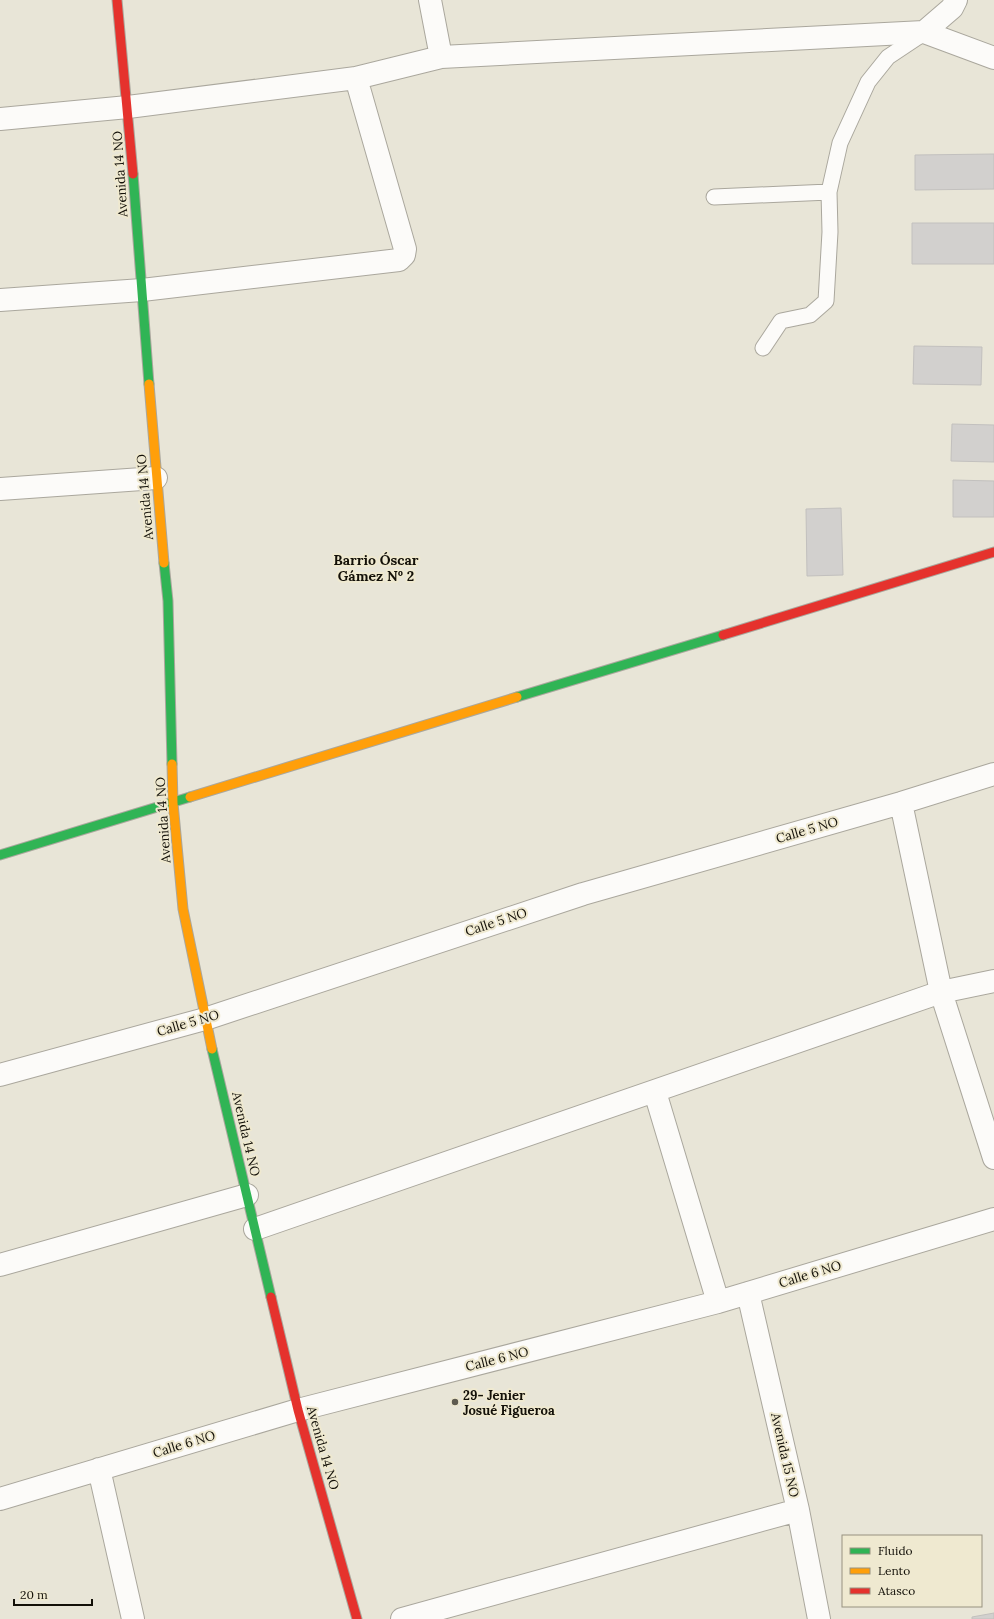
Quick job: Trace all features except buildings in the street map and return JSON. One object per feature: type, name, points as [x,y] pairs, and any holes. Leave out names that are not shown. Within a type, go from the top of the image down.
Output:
[{"type":"street","name":"Avenida 14 NO","points":[[117,0],[128,108],[156,478],[168,601],[173,803],[183,909],[205,1019],[298,1410],[357,1619]]},
{"type":"street","points":[[430,0],[441,57]]},
{"type":"street","points":[[924,32],[952,8],[956,0]]},
{"type":"street","points":[[0,119],[128,108],[356,78],[441,57],[924,32],[994,58]]},
{"type":"street","points":[[0,300],[142,290],[398,260],[404,255],[405,250],[356,78]]},
{"type":"street","points":[[0,489],[156,478]]},
{"type":"street","points":[[0,855],[994,552]]},
{"type":"street","name":"Calle 5 NO","points":[[0,1075],[205,1019],[583,894],[901,803],[994,774]]},
{"type":"street","points":[[901,803],[941,992],[994,1158]]},
{"type":"street","points":[[255,1229],[941,992],[994,981]]},
{"type":"street","points":[[654,1092],[718,1302]]},
{"type":"street","points":[[0,1265],[247,1196]]},
{"type":"street","name":"Calle 6 NO","points":[[0,1499],[298,1410],[718,1302],[994,1219]]},
{"type":"street","name":"Avenida 15 NO","points":[[748,1293],[798,1510],[819,1619]]},
{"type":"street","points":[[99,1469],[133,1619]]},
{"type":"street","points":[[402,1619],[798,1510]]},
{"type":"lane","points":[[763,348],[782,321],[810,315],[826,301],[830,232],[829,192],[840,143],[868,82],[888,57],[924,32]]},
{"type":"lane","points":[[714,197],[829,192]]},
{"type":"traffic: fast","points":[[133,174],[149,384]]},
{"type":"traffic: fast","points":[[164,563],[168,601],[172,764]]},
{"type":"traffic: fast","points":[[517,697],[723,635]]},
{"type":"traffic: fast","points":[[0,855],[190,797]]},
{"type":"traffic: fast","points":[[212,1049],[271,1297]]},
{"type":"traffic: slow","points":[[149,384],[164,563]]},
{"type":"traffic: slow","points":[[190,797],[517,697]]},
{"type":"traffic: slow","points":[[172,764],[173,803],[183,909],[212,1049]]},
{"type":"traffic: jam","points":[[117,0],[133,174]]},
{"type":"traffic: jam","points":[[723,635],[994,552]]},
{"type":"traffic: jam","points":[[271,1297],[298,1410],[357,1619]]},
{"type":"place","name":"29- Jenier Josué Figueroa","points":[[455,1402]]},
{"type":"district","name":"Barrio Óscar Gámez Nº 2","points":[[376,568]]}]
